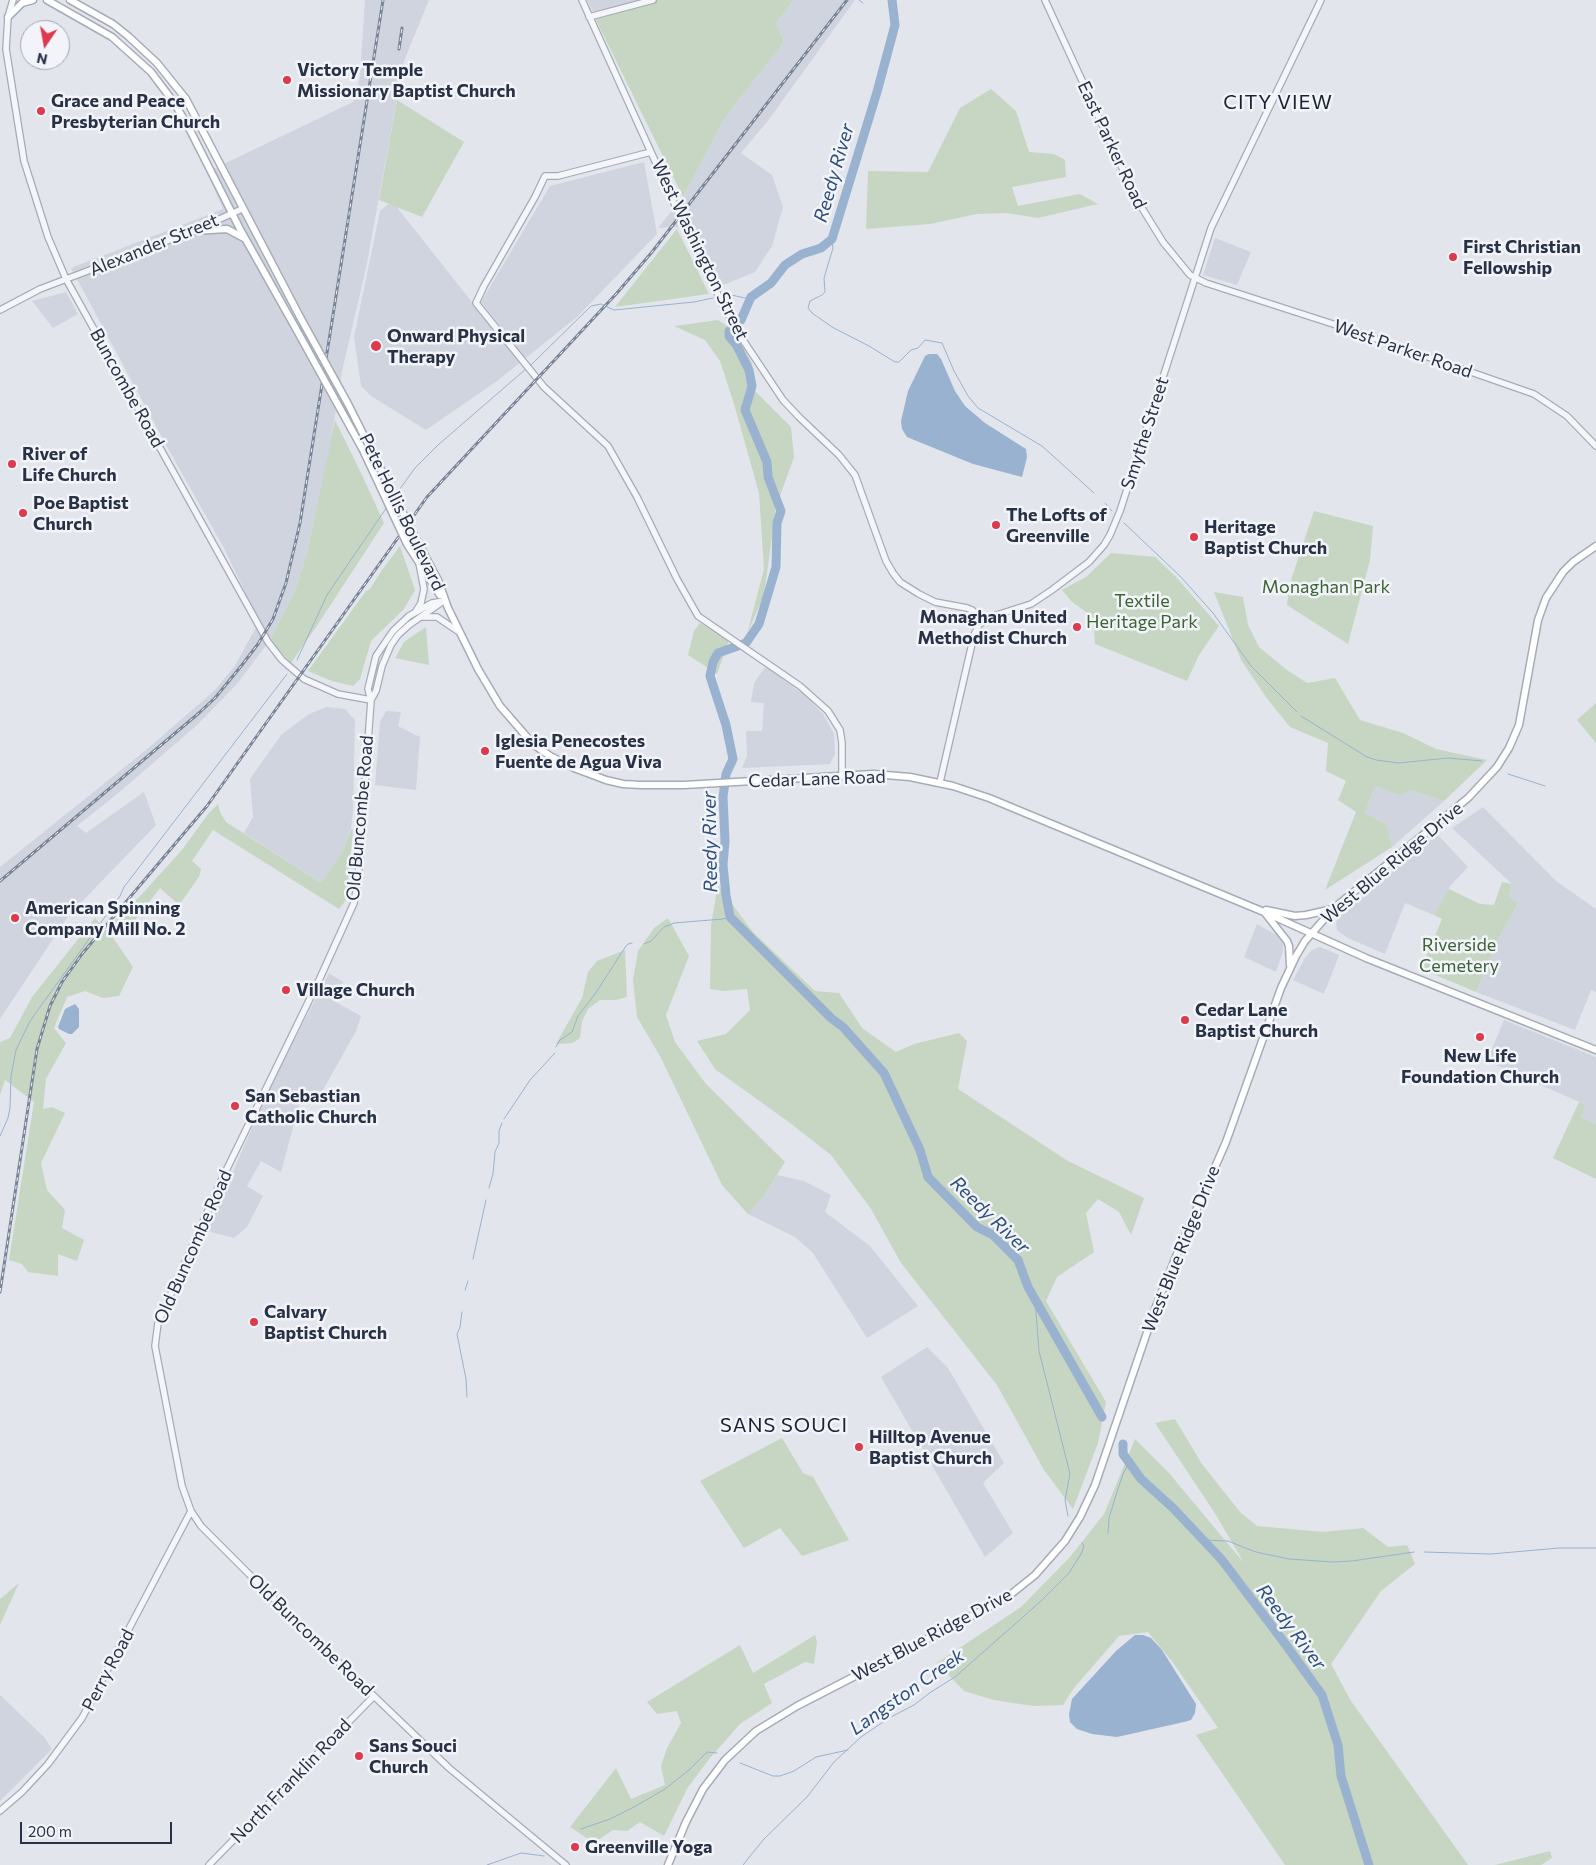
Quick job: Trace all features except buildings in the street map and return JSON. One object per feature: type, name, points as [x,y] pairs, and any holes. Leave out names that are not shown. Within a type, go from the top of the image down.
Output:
[{"type":"main road","points":[[8,17],[22,3],[47,0]]},
{"type":"main road","name":"Pete Hollis Boulevard","points":[[47,0],[106,32],[125,47],[151,72],[174,104],[190,130],[248,243],[363,450],[407,544],[444,601]]},
{"type":"main road","name":"Pete Hollis Boulevard","points":[[70,0],[113,24],[158,63],[186,100],[242,209],[348,404],[438,580],[444,601]]},
{"type":"main road","points":[[193,231],[231,230],[248,243]]},
{"type":"main road","name":"West Blue Ridge Drive","points":[[668,1865],[703,1789],[725,1760],[756,1731],[797,1706],[1010,1595],[1045,1565],[1069,1536],[1080,1518],[1095,1485],[1155,1308],[1226,1142],[1290,966],[1302,945],[1333,909],[1468,798],[1496,767],[1509,748],[1519,725],[1538,620],[1546,598],[1563,572],[1573,562],[1596,546]]},
{"type":"main road","name":"Cedar Lane Road","points":[[444,601],[500,706],[533,744],[550,756],[589,774],[623,784],[707,784],[889,775],[940,782],[989,798],[1264,912],[1366,958],[1596,1050]]},
{"type":"main road","name":"Cedar Lane Road","points":[[1254,908],[1295,916],[1333,909]]},
{"type":"main road","name":"Cedar Lane Road","points":[[1264,912],[1287,940],[1290,966]]},
{"type":"street","name":"Buncombe Road","points":[[13,0],[8,17],[6,49],[24,161],[48,237],[66,279],[268,642],[282,660],[304,679],[338,694],[371,700]]},
{"type":"street","name":"West Washington Street","points":[[582,0],[689,236],[745,344],[783,400],[839,455],[855,475],[886,561],[893,573],[904,585],[918,594],[935,602],[972,610],[984,620]]},
{"type":"street","points":[[589,17],[654,0]]},
{"type":"street","name":"East Parker Road","points":[[1045,0],[1145,215],[1168,249],[1195,279]]},
{"type":"street","name":"Smythe Street","points":[[984,620],[1022,608],[1037,601],[1079,571],[1104,545],[1120,511],[1210,228],[1321,0]]},
{"type":"street","points":[[651,152],[558,176],[545,176],[476,303],[544,387],[608,446],[698,616],[707,624],[739,643],[800,686],[828,711],[840,730],[842,776]]},
{"type":"street","name":"Alexander Street","points":[[0,310],[27,295],[193,231],[242,209]]},
{"type":"street","name":"West Parker Road","points":[[1195,279],[1318,319],[1534,394],[1567,416],[1596,446]]},
{"type":"street","points":[[416,612],[421,604],[424,589],[418,561]]},
{"type":"street","name":"Old Buncombe Road","points":[[371,700],[376,691],[382,666],[391,645],[398,635],[444,601]]},
{"type":"street","name":"Old Buncombe Road","points":[[444,601],[432,603],[416,612],[393,631],[376,656],[368,689],[371,700],[358,880],[351,912],[222,1179],[156,1331],[156,1358],[182,1486],[191,1511],[208,1536],[463,1781],[566,1865]]},
{"type":"street","points":[[421,617],[437,617],[459,632]]},
{"type":"street","points":[[940,782],[974,635],[984,620]]},
{"type":"street","name":"Perry Road","points":[[0,1811],[22,1792],[48,1764],[82,1718],[191,1511]]},
{"type":"street","name":"North Franklin Road","points":[[209,1865],[374,1696]]},
{"type":"shaded area","points":[[365,0],[429,0],[404,61],[366,268],[343,367],[329,451],[307,553],[295,591],[270,640],[237,684],[196,726],[77,826],[86,833],[144,792],[156,825],[69,915],[0,1019],[0,867],[146,750],[214,691],[234,667],[259,622],[225,550],[71,268],[223,209],[207,172],[353,102],[360,77]]},
{"type":"shaded area","points":[[587,0],[640,0],[594,14]]},
{"type":"shaded area","points":[[793,0],[855,0],[770,118],[741,153],[772,175],[783,207],[772,246],[755,272],[721,286],[688,219],[678,227],[658,228],[683,197],[724,119],[784,42],[776,23]]},
{"type":"shaded area","points":[[644,162],[657,234],[577,317],[497,381],[426,430],[371,396],[361,386],[354,337],[380,211],[392,201],[509,349],[516,346],[481,302],[550,186]]},
{"type":"shaded area","points":[[1215,238],[1251,252],[1237,285],[1203,275]]},
{"type":"shaded area","points":[[66,292],[78,314],[53,328],[32,301]]},
{"type":"shaded area","points":[[766,666],[804,695],[823,714],[834,734],[835,754],[830,764],[742,768],[747,756],[746,731],[762,731],[764,703],[751,702],[754,683]]},
{"type":"shaded area","points":[[327,707],[345,709],[355,720],[353,810],[351,829],[342,852],[321,883],[244,833],[253,817],[250,779],[281,735],[309,714]]},
{"type":"shaded area","points":[[386,711],[401,712],[398,726],[420,737],[416,790],[375,785],[380,722]]},
{"type":"shaded area","points":[[1375,786],[1401,796],[1410,790],[1444,801],[1392,847],[1387,825],[1365,813]]},
{"type":"shaded area","points":[[1483,807],[1556,881],[1596,909],[1596,992],[1591,990],[1575,1030],[1476,992],[1496,943],[1518,903],[1509,897],[1512,884],[1452,828]]},
{"type":"shaded area","points":[[1437,834],[1468,867],[1450,886],[1434,915],[1405,903],[1385,954],[1348,938],[1337,930],[1336,922],[1345,911]]},
{"type":"shaded area","points":[[1257,924],[1277,935],[1283,943],[1283,951],[1276,972],[1244,957]]},
{"type":"shaded area","points":[[1320,947],[1339,955],[1324,994],[1293,980],[1305,958],[1312,950]]},
{"type":"shaded area","points":[[329,973],[343,982],[334,1001],[361,1016],[356,1031],[323,1090],[299,1105],[281,1172],[261,1161],[247,1186],[263,1196],[247,1227],[234,1238],[207,1231],[269,1089]]},
{"type":"shaded area","points":[[1504,1020],[1596,1057],[1596,1124],[1581,1118],[1586,1105],[1487,1061]]},
{"type":"shaded area","points":[[777,1175],[804,1181],[831,1195],[825,1212],[870,1246],[918,1306],[867,1338],[813,1253],[795,1237],[748,1214],[763,1197]]},
{"type":"shaded area","points":[[927,1347],[948,1368],[1004,1463],[983,1483],[1013,1533],[985,1557],[881,1377]]},
{"type":"shaded area","points":[[0,1695],[44,1737],[52,1749],[0,1801]]},
{"type":"green space","points":[[640,0],[793,0],[776,23],[784,42],[724,119],[683,197],[594,14]]},
{"type":"green space","points":[[991,89],[1016,111],[1029,152],[1054,154],[1065,160],[1066,177],[1012,187],[1018,206],[1080,194],[1098,204],[1038,218],[1006,213],[977,214],[930,224],[866,229],[868,171],[928,172],[960,108]]},
{"type":"green space","points":[[397,100],[464,142],[422,217],[379,200]]},
{"type":"green space","points":[[677,229],[709,294],[615,307]]},
{"type":"green space","points":[[718,320],[733,330],[752,363],[755,391],[791,427],[794,457],[776,507],[764,595],[747,634],[764,569],[759,493],[720,361],[705,340],[674,326]]},
{"type":"green space","points":[[335,420],[384,523],[291,663],[270,640],[295,591],[307,553]]},
{"type":"green space","name":"Monaghan Park","points":[[1314,511],[1373,526],[1370,560],[1348,644],[1287,605],[1290,583]]},
{"type":"green space","points":[[400,546],[415,590],[404,609],[371,641],[360,679],[353,686],[332,681],[308,671],[366,591],[370,589]]},
{"type":"green space","name":"Textile Heritage Park","points":[[1111,553],[1155,557],[1176,577],[1219,626],[1199,655],[1187,681],[1095,644],[1093,617],[1072,602],[1062,590],[1086,577]]},
{"type":"green space","points":[[1214,592],[1243,597],[1248,625],[1259,647],[1287,670],[1307,683],[1335,678],[1360,720],[1403,733],[1436,749],[1487,760],[1444,801],[1410,790],[1401,796],[1375,786],[1365,813],[1387,825],[1392,847],[1325,890],[1356,812],[1338,800],[1346,781],[1326,771],[1328,743],[1290,727],[1266,697],[1241,660]]},
{"type":"green space","points":[[700,623],[729,640],[717,674],[688,655],[694,631]]},
{"type":"green space","points":[[426,627],[429,665],[395,658],[404,642]]},
{"type":"green space","points":[[1596,703],[1596,743],[1577,720]]},
{"type":"green space","points":[[218,804],[226,822],[321,883],[342,852],[351,830],[353,830],[346,900],[339,909],[213,830],[192,861],[201,869],[199,877],[179,905],[160,888],[125,933],[112,924],[182,850],[208,814]]},
{"type":"green space","name":"Riverside Cemetery","points":[[1502,882],[1512,884],[1509,897],[1518,903],[1496,943],[1476,992],[1421,969],[1442,919],[1434,915],[1449,889],[1480,904],[1494,905]]},
{"type":"green space","points":[[718,885],[753,932],[815,991],[839,993],[862,1028],[896,1052],[914,1044],[959,1033],[967,1041],[958,1089],[1068,1161],[1144,1198],[1131,1235],[1119,1212],[1098,1199],[1086,1213],[1094,1252],[1057,1277],[1046,1301],[1106,1402],[1098,1443],[1073,1509],[1044,1470],[997,1385],[901,1263],[871,1209],[831,1155],[715,1069],[697,1041],[726,1034],[750,1010],[747,989],[723,991],[710,989],[711,925]]},
{"type":"green space","points":[[95,918],[114,939],[133,967],[119,996],[103,998],[85,991],[67,997],[54,1028],[66,1043],[46,1079],[43,1109],[52,1107],[65,1113],[41,1163],[47,1190],[65,1210],[62,1228],[84,1240],[77,1261],[58,1254],[58,1276],[28,1272],[22,1264],[9,1260],[34,1102],[5,1080],[0,1095],[0,1042],[10,1038],[32,997]]},
{"type":"green space","points":[[668,918],[689,956],[666,1015],[675,1042],[706,1084],[785,1162],[763,1197],[748,1214],[722,1185],[661,1058],[637,1017],[633,980],[638,951],[654,928]]},
{"type":"green space","points":[[625,950],[627,997],[616,1000],[600,1000],[588,1009],[582,1021],[580,1038],[573,1043],[556,1044],[582,998],[588,972],[597,961]]},
{"type":"green space","points":[[1579,1102],[1586,1105],[1581,1118],[1596,1124],[1596,1179],[1553,1158]]},
{"type":"green space","points":[[1175,1419],[1202,1464],[1240,1512],[1257,1526],[1323,1532],[1363,1528],[1388,1547],[1407,1545],[1415,1564],[1381,1591],[1331,1664],[1351,1701],[1468,1865],[1285,1865],[1196,1735],[1218,1728],[1174,1664],[1148,1632],[1119,1636],[1074,1688],[1063,1705],[1033,1706],[994,1700],[964,1691],[937,1663],[1021,1607],[1070,1557],[1104,1514],[1135,1439],[1169,1473],[1244,1563],[1216,1515],[1155,1423]]},
{"type":"green space","points":[[782,1438],[803,1473],[813,1477],[849,1540],[802,1556],[780,1528],[744,1548],[700,1481]]},
{"type":"green space","points":[[19,1583],[0,1625],[0,1599]]},
{"type":"green space","points":[[815,1635],[817,1642],[814,1664],[805,1662],[764,1684],[772,1703],[740,1724],[710,1758],[688,1787],[664,1836],[640,1822],[627,1831],[613,1830],[594,1843],[570,1827],[616,1768],[631,1799],[665,1785],[661,1766],[667,1748],[681,1723],[677,1711],[657,1714],[647,1702],[740,1645],[753,1673]]},
{"type":"green space","points":[[1550,1851],[1552,1858],[1541,1865],[1495,1865]]},
{"type":"water","points":[[937,354],[941,359],[955,391],[965,406],[985,423],[1026,449],[1027,457],[1022,477],[973,464],[907,437],[902,429],[901,421],[908,391],[925,356]]},
{"type":"water","points":[[75,1004],[79,1009],[79,1027],[72,1034],[69,1034],[58,1027],[65,1009]]},
{"type":"water","points":[[1135,1635],[1151,1638],[1162,1650],[1196,1704],[1195,1713],[1191,1720],[1117,1737],[1092,1734],[1077,1729],[1070,1722],[1069,1714],[1072,1699],[1116,1651]]},
{"type":"waterway","points":[[859,0],[863,3]]},
{"type":"waterway","name":"Reedy River","points":[[892,0],[895,25],[877,92],[832,239],[821,248],[802,254],[785,265],[771,283],[751,297],[741,320],[729,331],[729,336],[737,346],[749,370],[752,386],[745,410],[767,462],[768,477],[781,511],[777,523],[776,567],[759,624],[746,643],[718,653],[713,662],[710,676],[726,725],[733,759],[726,774],[723,797],[725,841],[723,865],[726,895],[730,917],[831,1018],[843,1027],[884,1073],[920,1150],[928,1177],[977,1227],[993,1235],[1018,1260],[1028,1287],[1102,1417]]},
{"type":"waterway","points":[[832,239],[833,248],[824,278],[825,292],[810,301],[808,308],[812,313],[832,327],[895,362],[899,362],[911,350],[918,348],[925,340],[942,343],[954,371],[968,396],[978,408],[1042,446],[1094,493]]},
{"type":"waterway","points":[[727,294],[745,298],[751,297]]},
{"type":"waterway","points":[[530,366],[591,306],[601,304],[614,310],[694,302],[713,298]]},
{"type":"waterway","points":[[397,493],[415,468],[438,445],[527,368]]},
{"type":"waterway","points":[[1105,503],[1112,511]]},
{"type":"waterway","points":[[297,660],[327,595],[387,507]]},
{"type":"waterway","points":[[1124,523],[1180,576],[1213,613],[1251,666],[1297,712]]},
{"type":"waterway","points":[[0,1136],[10,1108],[11,1076],[16,1050],[30,1021],[120,896],[124,887],[287,674]]},
{"type":"waterway","points":[[1301,716],[1367,757],[1376,760],[1399,763],[1448,758],[1482,761]]},
{"type":"waterway","points":[[1508,774],[1545,786]]},
{"type":"waterway","points":[[644,944],[651,941],[664,927],[674,923],[730,917]]},
{"type":"waterway","points":[[556,1047],[560,1040],[572,1032],[578,1016],[595,994],[626,946],[632,943]]},
{"type":"waterway","points":[[504,1119],[530,1080],[555,1053]]},
{"type":"waterway","points":[[489,1188],[502,1123]]},
{"type":"waterway","points":[[473,1259],[486,1200]]},
{"type":"waterway","points":[[465,1290],[468,1281]]},
{"type":"waterway","name":"Langston Creek","points":[[1035,1299],[1039,1351],[1070,1474],[1065,1500],[1068,1516]]},
{"type":"waterway","points":[[462,1312],[457,1334],[466,1379],[467,1397]]},
{"type":"waterway","name":"Reedy River","points":[[1123,1444],[1123,1454],[1141,1479],[1173,1508],[1222,1560],[1322,1695],[1338,1745],[1341,1776],[1369,1865]]},
{"type":"waterway","points":[[1108,1533],[1109,1518],[1123,1474],[1129,1463]]},
{"type":"waterway","points":[[1201,1540],[1228,1541],[1256,1552],[1289,1559],[1333,1562],[1414,1552]]},
{"type":"waterway","name":"Langston Creek","points":[[743,1865],[763,1840],[807,1797],[834,1762],[861,1737],[889,1718],[914,1705],[955,1677],[1041,1601],[1069,1573],[1081,1554],[1084,1546],[1082,1543]]},
{"type":"waterway","points":[[1424,1552],[1491,1554],[1559,1548],[1596,1548]]},
{"type":"waterway","points":[[740,1763],[773,1776],[780,1776],[794,1771],[816,1757],[848,1750]]},
{"type":"waterway","points":[[581,1829],[610,1819],[634,1807],[665,1789],[689,1770],[707,1752],[717,1753]]},
{"type":"waterway","points":[[487,1865],[521,1853],[544,1856]]},
{"type":"railway","points":[[0,881],[215,698],[258,644],[273,619],[286,583],[300,523],[383,0]]},
{"type":"railway","points":[[0,1292],[37,1049],[50,1006],[62,982],[82,954],[207,806],[427,497],[617,293],[652,252],[847,0]]},
{"type":"railway","points":[[399,49],[402,28]]},
{"type":"place","name":"Victory Temple Missionary Baptist Church","points":[[287,80]]},
{"type":"place","name":"Grace and Peace Presbyterian Church","points":[[41,111]]},
{"type":"place","name":"First Christian Fellowship","points":[[1453,257]]},
{"type":"place","name":"Onward Physical Therapy","points":[[376,346]]},
{"type":"place","name":"River of Life Church","points":[[12,464]]},
{"type":"place","name":"Poe Baptist Church","points":[[23,513]]},
{"type":"place","name":"The Lofts of Greenville","points":[[996,525]]},
{"type":"place","name":"Heritage Baptist Church","points":[[1194,537]]},
{"type":"place","name":"Monaghan United Methodist Church","points":[[1077,627]]},
{"type":"place","name":"Iglesia Penecostes Fuente de Agua Viva","points":[[485,751]]},
{"type":"place","name":"American Spinning Company Mill No. 2","points":[[15,918]]},
{"type":"place","name":"Village Church","points":[[286,990]]},
{"type":"place","name":"Cedar Lane Baptist Church","points":[[1185,1020]]},
{"type":"place","name":"New Life Foundation Church","points":[[1480,1037]]},
{"type":"place","name":"San Sebastian Catholic Church","points":[[235,1106]]},
{"type":"place","name":"Calvary Baptist Church","points":[[254,1322]]},
{"type":"place","name":"Hilltop Avenue Baptist Church","points":[[859,1447]]},
{"type":"place","name":"Sans Souci Church","points":[[359,1756]]},
{"type":"place","name":"Greenville Yoga","points":[[575,1847]]},
{"type":"district","name":"CITY VIEW","points":[[1278,102]]},
{"type":"district","name":"SANS SOUCI","points":[[784,1425]]}]
